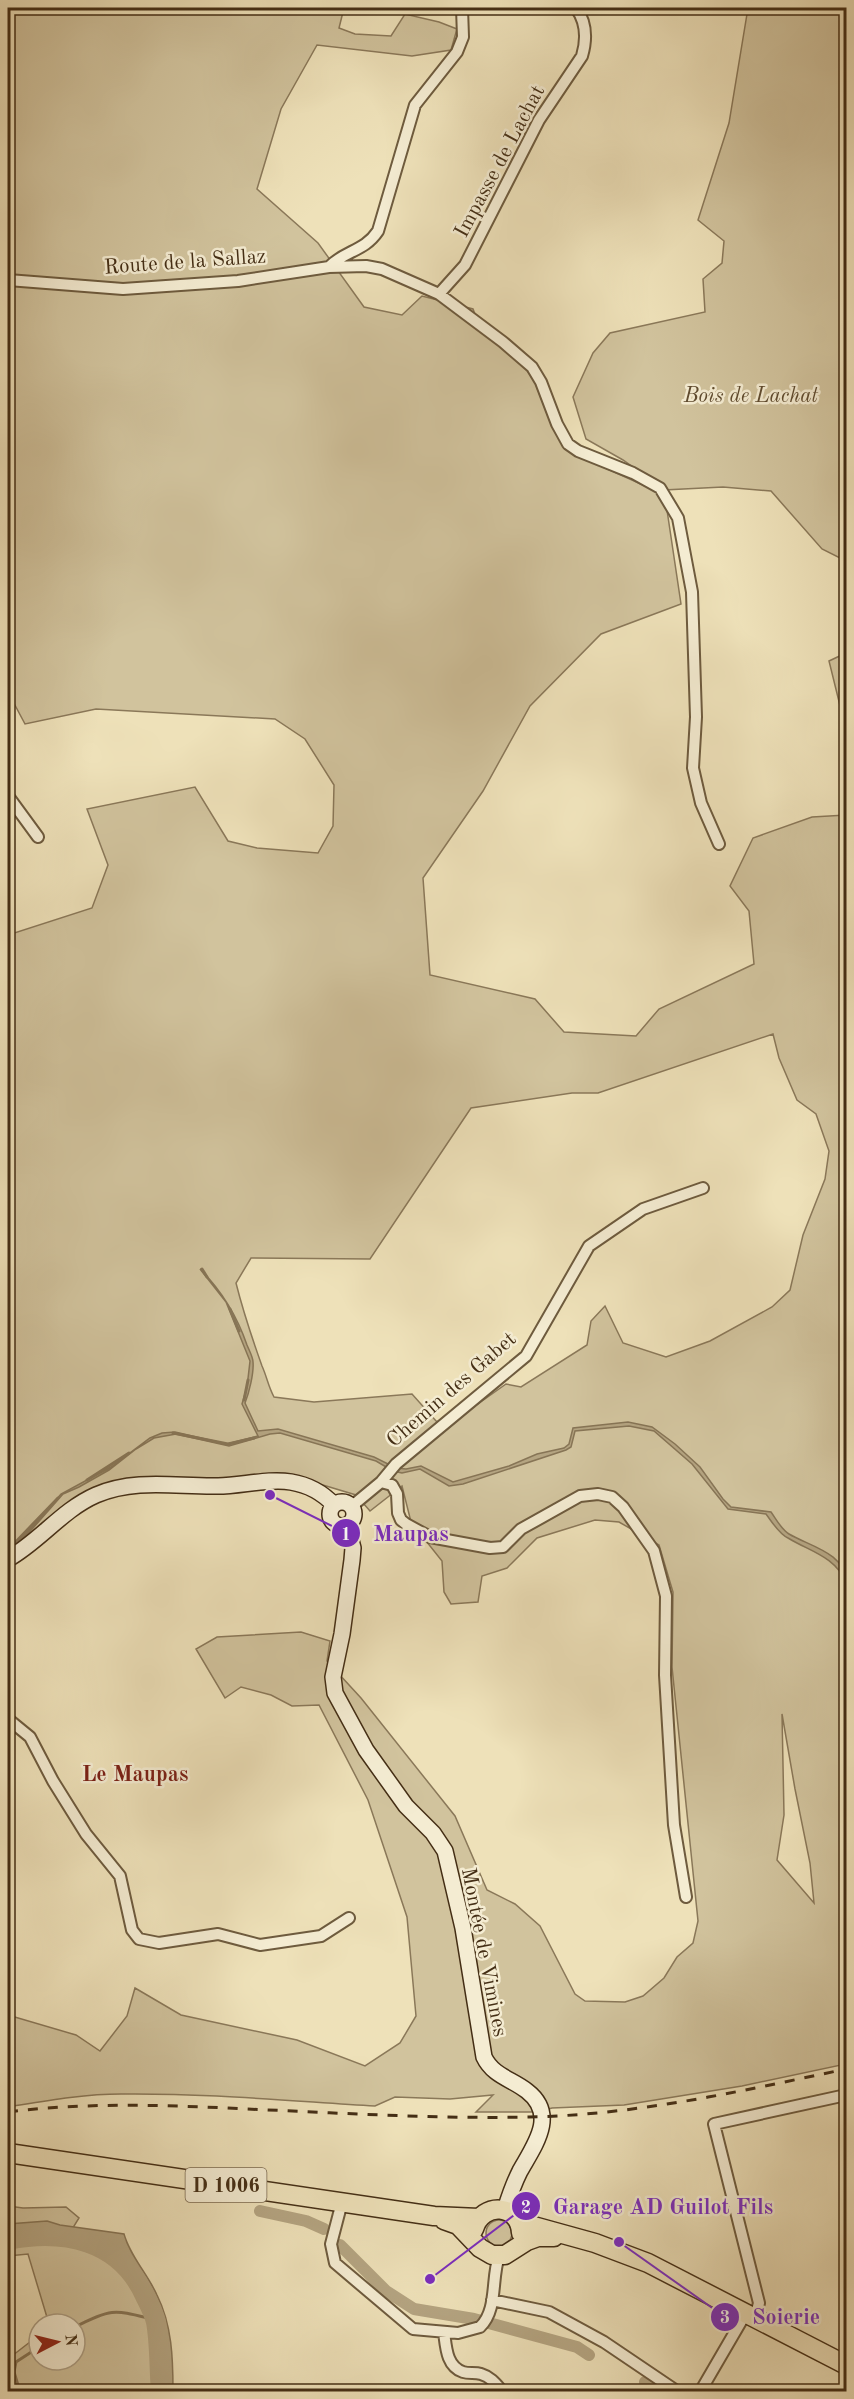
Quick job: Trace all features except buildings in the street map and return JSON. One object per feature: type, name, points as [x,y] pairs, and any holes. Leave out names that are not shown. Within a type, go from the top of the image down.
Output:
[{"type":"main road","name":"D 1006","points":[[8,2153],[434,2216],[479,2218]]},
{"type":"main road","points":[[570,2237],[538,2237],[499,2256],[485,2253],[476,2242],[474,2230],[479,2218],[491,2210],[570,2237],[595,2243],[648,2263],[846,2365]]},
{"type":"main road","name":"D 1006","points":[[434,2216],[459,2225],[476,2242]]},
{"type":"main road","points":[[512,2216],[521,2235],[516,2247]]},
{"type":"street","points":[[329,267],[340,257],[366,246],[378,231],[415,105],[457,52],[463,37],[462,8]]},
{"type":"street","name":"Impasse de Lachat","points":[[439,294],[465,266],[539,120],[582,56],[586,31],[576,8]]},
{"type":"street","name":"Route de la Sallaz","points":[[8,280],[123,290],[238,281],[329,267],[366,266],[382,269],[439,294],[503,342],[532,367],[568,444],[578,451],[648,480],[660,488],[671,504],[683,539],[692,592],[696,717],[693,768],[695,784],[719,844]]},
{"type":"street","points":[[8,796],[38,837]]},
{"type":"street","name":"Chemin des Gabet","points":[[352,1506],[381,1482],[396,1464],[526,1356],[589,1246],[643,1209],[703,1188]]},
{"type":"street","points":[[8,1559],[26,1548],[54,1522],[83,1502],[97,1495],[137,1485],[217,1486],[289,1481],[315,1488],[334,1505]]},
{"type":"street","points":[[381,1482],[392,1485],[397,1494],[398,1512],[401,1520],[406,1524],[430,1536],[490,1548],[503,1547],[521,1529],[580,1496],[598,1494],[612,1497],[623,1507],[654,1551],[666,1596],[665,1676],[674,1825],[686,1897]]},
{"type":"street","points":[[342,1502],[352,1506],[354,1516],[347,1525],[338,1526],[332,1521],[330,1514],[334,1505],[342,1502]]},
{"type":"street","name":"Montée de Vimines","points":[[347,1525],[353,1548],[342,1634],[333,1677],[335,1693],[366,1750],[406,1806],[433,1833],[445,1851],[463,1928],[484,2057],[493,2071],[534,2097],[540,2110],[542,2124],[540,2135],[520,2172],[512,2216]]},
{"type":"street","points":[[8,1719],[30,1737],[86,1833],[120,1876],[132,1930],[139,1938],[159,1943],[218,1934],[260,1945],[321,1936],[349,1918]]},
{"type":"street","points":[[700,2391],[759,2303],[714,2124],[846,2095]]},
{"type":"street","points":[[342,2202],[331,2244],[335,2263],[413,2328],[469,2332],[486,2319],[492,2300],[495,2265],[499,2256]]},
{"type":"street","points":[[492,2300],[549,2312],[604,2342],[678,2391]]},
{"type":"street","points":[[444,2332],[447,2353],[454,2367],[464,2372],[479,2373],[491,2379],[503,2391]]},
{"type":"green space","name":"Bois de Lachat","points":[[8,8],[344,8],[339,28],[355,34],[391,36],[405,14],[457,29],[451,50],[412,56],[317,45],[281,109],[257,189],[318,243],[364,307],[402,315],[422,296],[473,309],[480,328],[517,357],[534,380],[553,429],[576,455],[643,485],[662,488],[623,460],[586,439],[573,397],[593,353],[610,333],[705,312],[703,279],[722,263],[724,241],[698,220],[729,123],[748,8],[846,8],[846,561],[822,549],[771,491],[723,487],[664,490],[681,604],[601,634],[530,706],[483,791],[423,878],[430,975],[535,999],[564,1032],[636,1036],[659,1009],[754,964],[749,911],[730,886],[753,838],[812,817],[846,815],[846,2064],[742,2086],[624,2105],[552,2108],[538,2112],[476,2112],[493,2095],[450,2099],[395,2097],[375,2106],[216,2096],[107,2094],[8,2107],[8,2015],[76,2035],[100,2051],[127,2016],[135,1988],[181,2015],[297,2040],[365,2066],[400,2043],[416,2016],[407,1917],[368,1800],[319,1705],[292,1706],[271,1695],[241,1687],[225,1698],[196,1649],[217,1637],[301,1632],[330,1641],[327,1661],[361,1698],[455,1816],[487,1890],[515,1904],[540,1926],[575,1994],[585,2001],[625,2002],[643,1996],[664,1978],[677,1957],[693,1943],[698,1921],[672,1667],[673,1592],[659,1545],[619,1522],[595,1520],[537,1538],[507,1568],[482,1576],[478,1602],[451,1604],[444,1592],[442,1561],[411,1522],[402,1486],[370,1511],[356,1495],[293,1476],[99,1488],[8,1558],[8,935],[92,908],[108,865],[87,809],[195,787],[228,841],[257,848],[318,853],[333,826],[334,785],[305,739],[275,719],[96,709],[25,724],[8,692]],"holes":[[[773,1034],[779,1058],[797,1100],[816,1114],[829,1151],[825,1179],[803,1235],[790,1290],[772,1307],[710,1341],[666,1357],[623,1343],[605,1306],[591,1321],[587,1345],[521,1387],[506,1384],[447,1426],[436,1421],[412,1394],[314,1402],[274,1397],[251,1335],[236,1283],[251,1258],[370,1259],[471,1108],[572,1093],[598,1093]],[[782,1714],[810,1863],[814,1903],[777,1860],[784,1815]]]},
{"type":"green space","points":[[846,653],[846,730],[829,661]]},
{"type":"green space","points":[[8,2206],[66,2207],[79,2218],[66,2239],[109,2251],[135,2277],[151,2309],[156,2357],[153,2391],[8,2391],[8,2359],[27,2344],[27,2372],[87,2372],[87,2312],[45,2312],[28,2254],[8,2256]]},
{"type":"green space","points":[[499,2220],[508,2224],[512,2233],[508,2242],[499,2246],[490,2242],[486,2233],[490,2224]]},
{"type":"shaded area","points":[[200,1269],[228,1304],[252,1356],[252,1377],[245,1403],[258,1431],[278,1429],[374,1457],[396,1468],[421,1466],[453,1482],[509,1466],[537,1454],[564,1448],[569,1444],[573,1428],[628,1422],[652,1427],[700,1467],[731,1507],[771,1512],[789,1534],[833,1557],[840,1564],[846,1582],[841,1573],[828,1560],[785,1536],[766,1514],[728,1509],[692,1464],[654,1431],[629,1426],[575,1431],[571,1447],[566,1450],[463,1484],[449,1486],[420,1469],[402,1473],[393,1471],[376,1461],[280,1433],[229,1446],[176,1434],[154,1438],[109,1470],[63,1494],[26,1536],[8,1551],[61,1494],[111,1467],[150,1438],[162,1433],[175,1432],[227,1444],[258,1436],[242,1404],[247,1387],[250,1361],[226,1302]]},
{"type":"shaded area","points":[[47,2221],[124,2234],[130,2250],[157,2295],[166,2318],[172,2354],[173,2391],[154,2391],[155,2319],[134,2278],[121,2262],[88,2243],[69,2238],[50,2236],[8,2240],[8,2224]]},
{"type":"shaded area","points":[[367,2385],[397,2391],[328,2391]]},
{"type":"waterway","points":[[202,1269],[207,1277]]},
{"type":"waterway","points":[[230,1309],[239,1331]]},
{"type":"waterway","points":[[244,1400],[248,1380]]},
{"type":"waterway","points":[[173,1433],[228,1444],[254,1438]]},
{"type":"waterway","points":[[87,1480],[129,1453]]},
{"type":"waterway","points":[[8,1550],[58,1498]]},
{"type":"waterway","points":[[260,2211],[306,2221],[324,2229]]},
{"type":"waterway","points":[[8,2240],[50,2236],[69,2238],[88,2243],[121,2262],[134,2277],[155,2319],[161,2392]]},
{"type":"waterway","points":[[340,2245],[386,2291],[414,2309],[474,2319],[577,2347],[589,2355]]},
{"type":"waterway","points":[[87,2321],[114,2312],[156,2320]]},
{"type":"waterway","points":[[20,2392],[14,2372],[16,2362],[27,2355]]},
{"type":"waterway","points":[[645,2382],[662,2392]]},
{"type":"railway","points":[[8,2112],[128,2105],[423,2116],[569,2115],[649,2107],[768,2086],[846,2069]]},
{"type":"place","name":"Maupas","points":[[270,1495]]},
{"type":"place","name":"Soierie","points":[[619,2242]]},
{"type":"place","name":"Garage AD Guilot Fils","points":[[430,2279]]},
{"type":"district","name":"Le Maupas","points":[[135,1773]]}]
